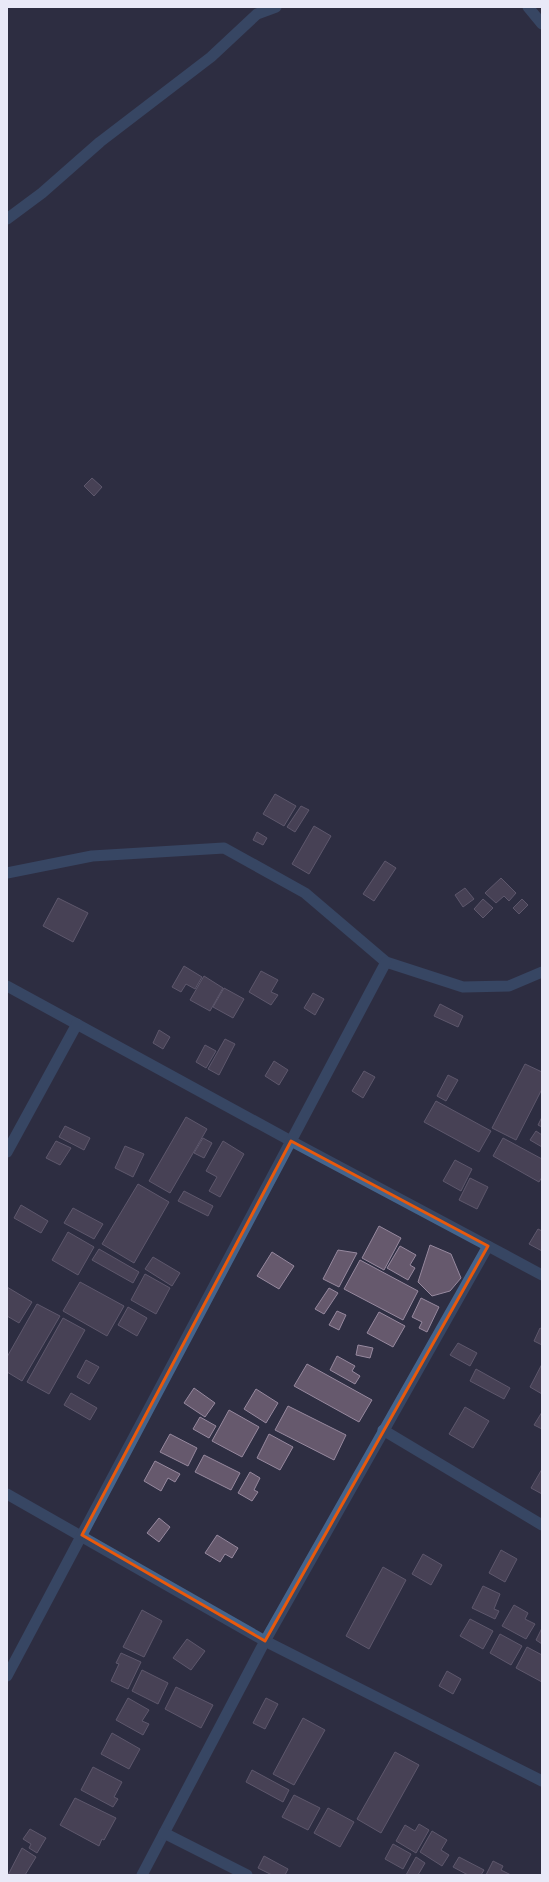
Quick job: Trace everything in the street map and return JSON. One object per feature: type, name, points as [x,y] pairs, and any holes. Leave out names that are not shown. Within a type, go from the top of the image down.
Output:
[{"type":"street","points":[[7,219],[42,193],[100,142],[211,57],[258,11],[276,7]]},
{"type":"street","points":[[528,7],[542,24]]},
{"type":"street","points":[[7,873],[92,856],[224,848],[305,893],[386,962],[463,987],[509,986],[542,972]]},
{"type":"street","points":[[7,1676],[386,962]]},
{"type":"street","points":[[7,986],[291,1141],[542,1275]]},
{"type":"street","points":[[7,1152],[77,1024]]},
{"type":"street","points":[[142,1875],[265,1641],[488,1246]]},
{"type":"street","points":[[384,1430],[542,1524]]},
{"type":"street","points":[[7,1494],[265,1641],[542,1781]]},
{"type":"street","points":[[164,1832],[247,1875]]},
{"type":"highlighted area","points":[[291,1141],[488,1246],[265,1641],[82,1535]]},
{"type":"building","points":[[92,478],[102,487],[94,496],[84,486]]},
{"type":"building","points":[[275,794],[296,806],[284,826],[263,814]]},
{"type":"building","points":[[301,806],[309,810],[295,832],[287,827]]},
{"type":"building","points":[[314,826],[331,836],[309,874],[292,864]]},
{"type":"building","points":[[257,832],[267,838],[263,845],[253,840]]},
{"type":"building","points":[[385,861],[396,868],[374,901],[363,894]]},
{"type":"building","points":[[501,878],[516,893],[509,901],[504,896],[496,903],[485,893]]},
{"type":"building","points":[[465,888],[474,899],[463,907],[455,895]]},
{"type":"building","points":[[58,898],[88,913],[73,942],[43,926]]},
{"type":"building","points":[[483,899],[493,908],[483,918],[474,909]]},
{"type":"building","points":[[522,899],[528,905],[519,914],[513,908]]},
{"type":"building","points":[[184,966],[202,977],[195,989],[186,984],[181,992],[172,987]]},
{"type":"building","points":[[261,971],[278,980],[271,992],[278,995],[271,1005],[249,992]]},
{"type":"building","points":[[204,976],[223,988],[210,1011],[190,1000]]},
{"type":"building","points":[[224,988],[244,999],[233,1018],[213,1007]]},
{"type":"building","points":[[313,993],[324,999],[315,1015],[304,1008]]},
{"type":"building","points":[[440,1004],[463,1016],[458,1027],[434,1016]]},
{"type":"building","points":[[159,1030],[170,1037],[163,1049],[153,1043]]},
{"type":"building","points":[[225,1039],[235,1044],[219,1075],[208,1069]]},
{"type":"building","points":[[205,1045],[216,1051],[206,1068],[196,1062]]},
{"type":"building","points":[[274,1061],[288,1070],[279,1085],[265,1076]]},
{"type":"building","points":[[525,1064],[542,1072],[542,1089],[516,1140],[492,1128]]},
{"type":"building","points":[[364,1071],[375,1077],[363,1098],[352,1091]]},
{"type":"building","points":[[448,1075],[458,1080],[446,1101],[437,1096]]},
{"type":"building","points":[[436,1101],[491,1131],[479,1152],[424,1122]]},
{"type":"building","points":[[186,1117],[207,1129],[170,1193],[149,1181]]},
{"type":"building","points":[[542,1117],[542,1127],[538,1125]]},
{"type":"building","points":[[65,1126],[90,1138],[84,1150],[59,1137]]},
{"type":"building","points":[[536,1131],[542,1135],[542,1147],[530,1140]]},
{"type":"building","points":[[203,1138],[212,1143],[204,1158],[194,1153]]},
{"type":"building","points":[[503,1138],[542,1159],[542,1177],[539,1182],[493,1156]]},
{"type":"building","points":[[56,1141],[71,1148],[60,1165],[46,1158]]},
{"type":"building","points":[[223,1141],[244,1154],[220,1197],[209,1191],[217,1177],[206,1171]]},
{"type":"building","points":[[125,1146],[144,1154],[133,1177],[115,1168]]},
{"type":"building","points":[[455,1160],[472,1169],[461,1191],[443,1181]]},
{"type":"building","points":[[470,1178],[488,1187],[477,1209],[459,1200]]},
{"type":"building","points":[[138,1184],[169,1202],[134,1263],[102,1244]]},
{"type":"building","points":[[184,1191],[213,1206],[208,1216],[178,1201]]},
{"type":"building","points":[[21,1205],[48,1221],[41,1233],[14,1218]]},
{"type":"building","points":[[73,1208],[103,1224],[94,1239],[64,1223]]},
{"type":"building","points":[[379,1226],[401,1238],[384,1270],[362,1258]]},
{"type":"building","points":[[538,1229],[542,1231],[542,1251],[529,1244]]},
{"type":"building","points":[[68,1232],[94,1247],[78,1275],[52,1260]]},
{"type":"building","points":[[430,1245],[451,1254],[461,1278],[450,1291],[432,1296],[418,1282]]},
{"type":"building","points":[[400,1246],[416,1255],[410,1265],[415,1268],[408,1280],[387,1268]]},
{"type":"building","points":[[99,1249],[139,1272],[133,1283],[92,1260]]},
{"type":"building","points":[[338,1250],[357,1253],[339,1287],[323,1279]]},
{"type":"building","points":[[272,1252],[294,1266],[279,1289],[257,1276]]},
{"type":"building","points":[[153,1257],[180,1273],[172,1286],[145,1269]]},
{"type":"building","points":[[360,1260],[418,1291],[403,1320],[344,1289]]},
{"type":"building","points":[[145,1274],[170,1288],[156,1314],[131,1300]]},
{"type":"building","points":[[80,1282],[124,1306],[107,1336],[63,1311]]},
{"type":"building","points":[[7,1287],[32,1302],[19,1323],[7,1316]]},
{"type":"building","points":[[329,1288],[338,1293],[324,1314],[315,1309]]},
{"type":"building","points":[[421,1298],[439,1307],[427,1332],[419,1328],[422,1322],[412,1317]]},
{"type":"building","points":[[37,1304],[60,1316],[22,1381],[7,1372],[7,1357]]},
{"type":"building","points":[[128,1307],[147,1318],[137,1336],[118,1325]]},
{"type":"building","points":[[337,1311],[346,1315],[339,1330],[329,1325]]},
{"type":"building","points":[[379,1312],[405,1326],[393,1347],[367,1333]]},
{"type":"building","points":[[63,1318],[85,1330],[49,1394],[27,1382]]},
{"type":"building","points":[[540,1328],[542,1329],[542,1345],[534,1341]]},
{"type":"building","points":[[458,1343],[477,1353],[470,1366],[450,1355]]},
{"type":"building","points":[[358,1345],[373,1348],[370,1358],[356,1355]]},
{"type":"building","points":[[337,1356],[355,1366],[352,1371],[360,1376],[355,1384],[330,1370]]},
{"type":"building","points":[[86,1360],[99,1367],[89,1384],[77,1377]]},
{"type":"building","points":[[307,1364],[372,1400],[359,1422],[294,1386]]},
{"type":"building","points":[[542,1364],[542,1394],[530,1387]]},
{"type":"building","points":[[476,1369],[510,1388],[504,1399],[470,1381]]},
{"type":"building","points":[[194,1388],[215,1403],[205,1417],[184,1403]]},
{"type":"building","points":[[256,1389],[278,1403],[266,1423],[244,1409]]},
{"type":"building","points":[[71,1393],[97,1408],[90,1420],[64,1405]]},
{"type":"building","points":[[288,1406],[346,1435],[334,1460],[275,1430]]},
{"type":"building","points":[[465,1407],[489,1421],[473,1448],[449,1434]]},
{"type":"building","points":[[229,1410],[259,1427],[242,1457],[212,1441]]},
{"type":"building","points":[[542,1412],[542,1429],[534,1425]]},
{"type":"building","points":[[200,1417],[216,1426],[209,1438],[193,1429]]},
{"type":"building","points":[[170,1434],[197,1448],[188,1466],[160,1452]]},
{"type":"building","points":[[269,1434],[293,1447],[280,1470],[257,1458]]},
{"type":"building","points":[[204,1455],[240,1473],[231,1490],[195,1472]]},
{"type":"building","points":[[155,1461],[180,1474],[175,1482],[168,1478],[161,1491],[144,1481]]},
{"type":"building","points":[[542,1469],[542,1494],[531,1488]]},
{"type":"building","points":[[250,1472],[260,1478],[254,1490],[258,1492],[252,1501],[238,1493]]},
{"type":"building","points":[[159,1518],[170,1527],[159,1542],[147,1533]]},
{"type":"building","points":[[217,1535],[238,1548],[232,1558],[225,1554],[220,1562],[205,1553]]},
{"type":"building","points":[[501,1550],[517,1559],[505,1582],[489,1573]]},
{"type":"building","points":[[423,1554],[442,1565],[431,1585],[412,1574]]},
{"type":"building","points":[[383,1567],[406,1580],[369,1649],[346,1636]]},
{"type":"building","points":[[483,1586],[500,1594],[494,1609],[499,1611],[495,1619],[472,1608]]},
{"type":"building","points":[[514,1605],[528,1613],[525,1619],[535,1624],[526,1639],[502,1626]]},
{"type":"building","points":[[142,1610],[162,1621],[144,1657],[123,1647]]},
{"type":"building","points":[[470,1619],[493,1631],[483,1649],[460,1636]]},
{"type":"building","points":[[542,1628],[542,1644],[536,1640]]},
{"type":"building","points":[[500,1634],[522,1646],[511,1665],[490,1653]]},
{"type":"building","points":[[187,1639],[205,1651],[191,1670],[173,1658]]},
{"type":"building","points":[[527,1647],[542,1655],[542,1682],[516,1668]]},
{"type":"building","points":[[121,1653],[141,1662],[128,1689],[111,1681],[119,1664],[116,1663]]},
{"type":"building","points":[[142,1670],[168,1683],[158,1704],[132,1691]]},
{"type":"building","points":[[447,1671],[461,1679],[453,1694],[439,1686]]},
{"type":"building","points":[[176,1687],[213,1705],[201,1728],[165,1709]]},
{"type":"building","points":[[128,1698],[149,1710],[142,1721],[149,1724],[143,1735],[116,1720]]},
{"type":"building","points":[[266,1698],[278,1704],[265,1729],[253,1723]]},
{"type":"building","points":[[303,1718],[325,1730],[294,1785],[273,1774]]},
{"type":"building","points":[[112,1733],[140,1749],[129,1769],[101,1754]]},
{"type":"building","points":[[395,1752],[419,1765],[381,1833],[357,1819]]},
{"type":"building","points":[[93,1767],[122,1782],[114,1797],[118,1799],[113,1807],[81,1790]]},
{"type":"building","points":[[252,1770],[289,1790],[283,1802],[246,1782]]},
{"type":"building","points":[[294,1795],[320,1808],[308,1830],[282,1817]]},
{"type":"building","points":[[75,1798],[116,1818],[99,1846],[60,1825]]},
{"type":"building","points":[[328,1808],[354,1822],[340,1847],[314,1833]]},
{"type":"building","points":[[419,1824],[429,1830],[416,1853],[396,1841],[405,1825],[415,1831]]},
{"type":"building","points":[[30,1829],[46,1838],[37,1853],[29,1848],[31,1844],[23,1839]]},
{"type":"building","points":[[432,1831],[447,1840],[441,1850],[449,1855],[442,1866],[420,1852]]},
{"type":"building","points":[[393,1844],[411,1854],[403,1869],[385,1859]]},
{"type":"building","points":[[22,1848],[36,1857],[25,1875],[8,1875]]},
{"type":"building","points":[[264,1856],[288,1869],[285,1875],[272,1875],[258,1868]]},
{"type":"building","points":[[416,1857],[425,1863],[418,1875],[406,1875]]},
{"type":"building","points":[[459,1857],[484,1870],[481,1875],[468,1875],[453,1867]]},
{"type":"building","points":[[493,1861],[503,1866],[501,1870],[511,1875],[486,1875]]}]
